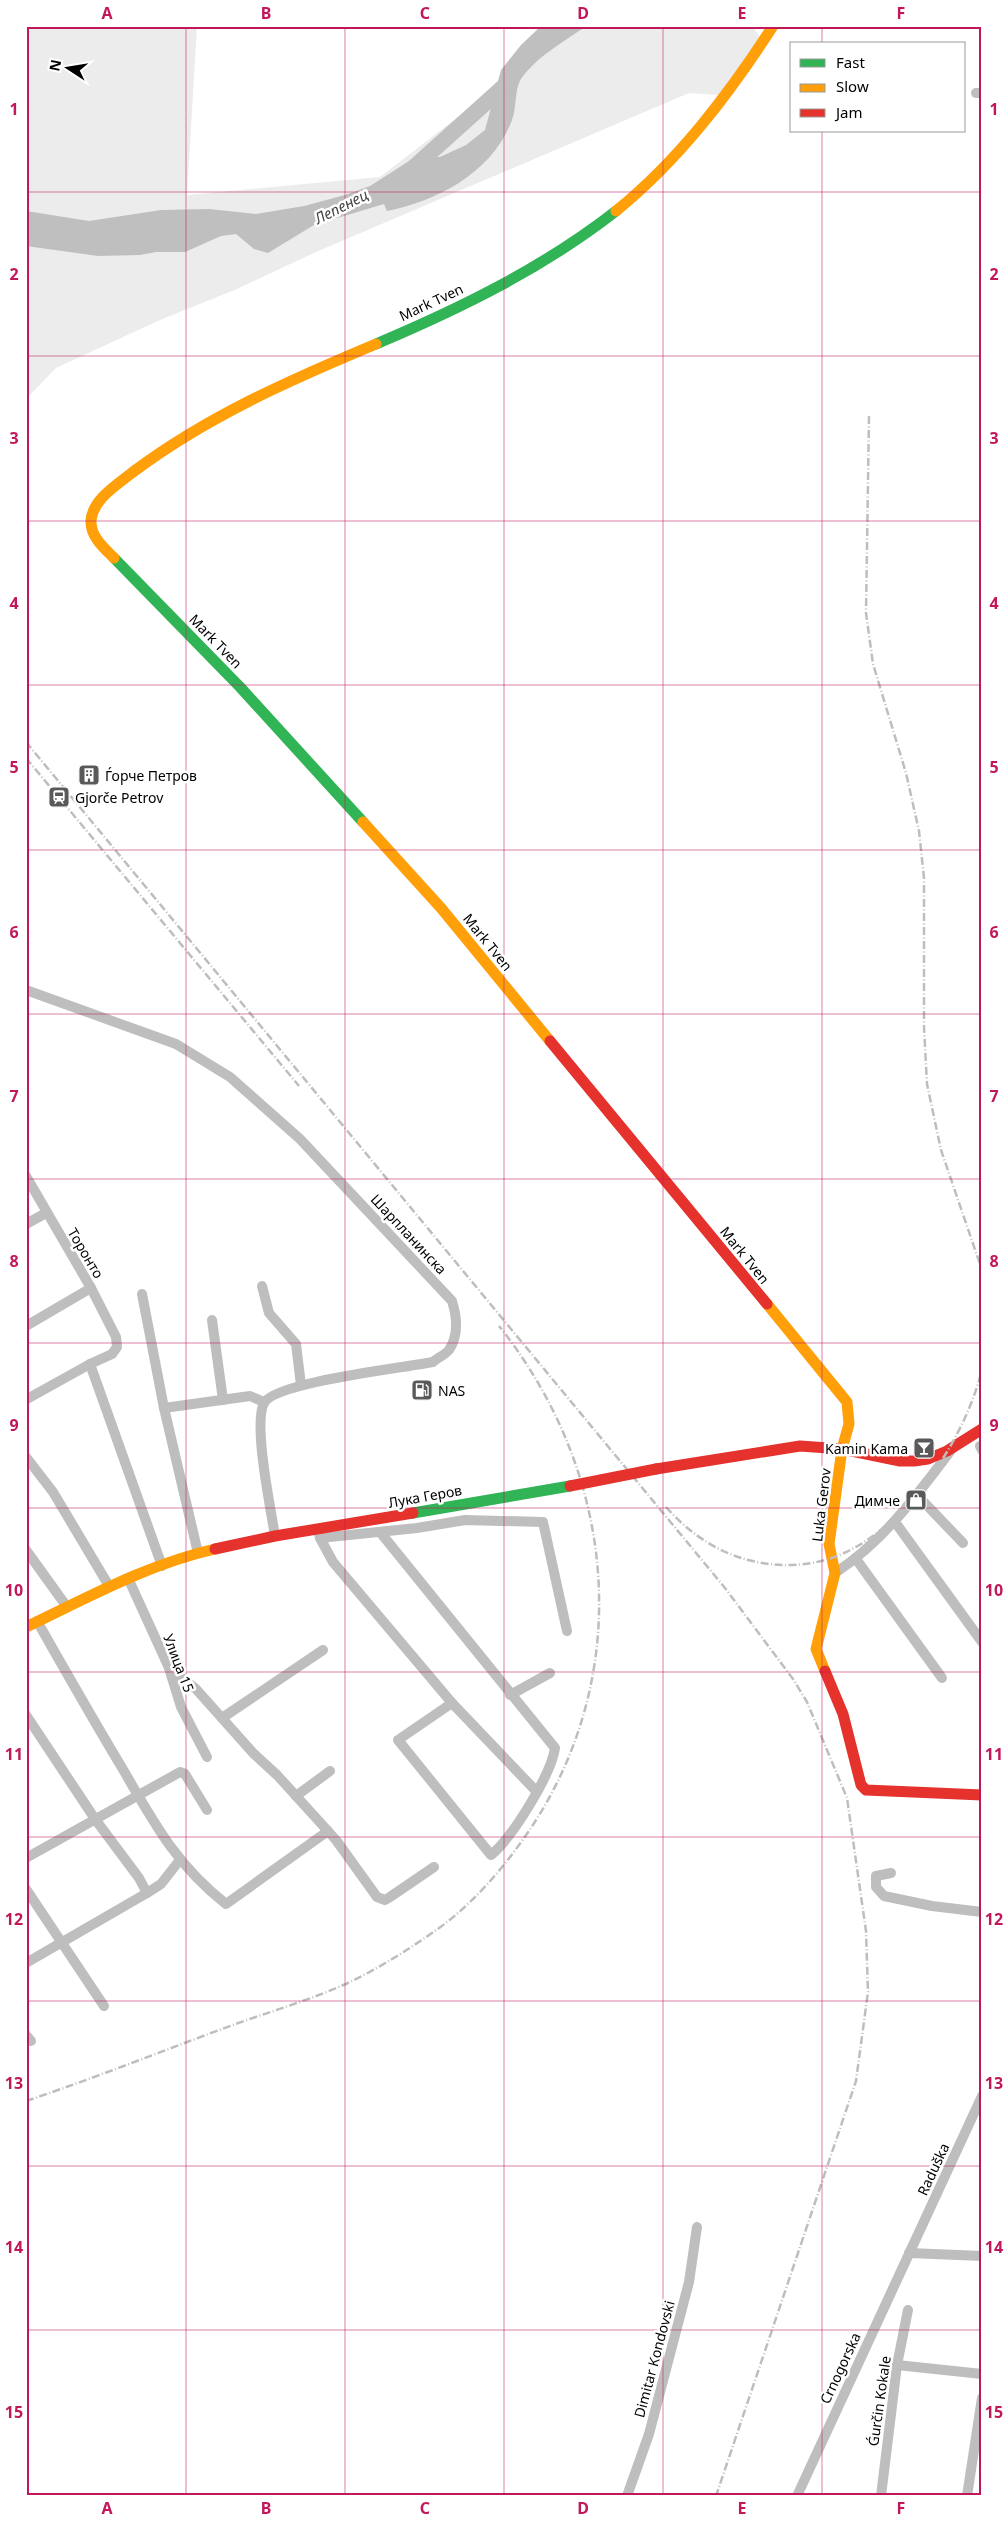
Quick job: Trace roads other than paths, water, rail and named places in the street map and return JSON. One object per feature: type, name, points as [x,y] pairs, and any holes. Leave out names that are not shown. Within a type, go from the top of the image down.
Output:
[{"type":"street","name":"Mark Tven","points":[[773,26],[739,80],[694,136],[650,180],[595,226],[563,249],[502,286],[218,414],[176,440],[113,488],[94,510],[91,521],[92,534],[99,543],[240,687],[441,908],[841,1394],[847,1402],[849,1414],[847,1436],[842,1449]]},
{"type":"street","name":"Шарпланинска","points":[[26,990],[176,1044],[230,1077],[300,1139],[452,1301],[457,1318],[455,1333],[448,1351],[432,1362],[301,1384],[274,1394],[264,1402]]},
{"type":"street","name":"Торонто","points":[[26,1176],[91,1288],[116,1337],[117,1347],[112,1354],[90,1364]]},
{"type":"street","points":[[26,1224],[46,1212]]},
{"type":"street","points":[[262,1286],[269,1312],[296,1344],[301,1384]]},
{"type":"street","points":[[26,1326],[91,1288]]},
{"type":"street","points":[[142,1294],[164,1408],[198,1553]]},
{"type":"street","points":[[212,1320],[223,1400]]},
{"type":"street","points":[[27,1399],[90,1364],[162,1566]]},
{"type":"street","points":[[164,1408],[250,1396],[264,1402],[260,1427],[275,1536]]},
{"type":"street","points":[[842,1449],[900,1461],[928,1459],[954,1448],[982,1429]]},
{"type":"street","name":"Лука Геров","points":[[26,1627],[128,1578],[198,1553],[275,1536],[319,1534],[656,1469],[800,1446],[842,1449]]},
{"type":"street","points":[[835,1573],[856,1559],[895,1522],[918,1496],[954,1448]]},
{"type":"street","name":"Luka Gerov","points":[[842,1449],[829,1544],[835,1573],[816,1649],[842,1714],[861,1785],[866,1790],[982,1795]]},
{"type":"street","points":[[26,1458],[54,1492],[109,1586]]},
{"type":"street","points":[[918,1496],[963,1543]]},
{"type":"street","points":[[536,1791],[452,1703],[333,1562],[319,1534],[380,1532],[465,1520],[543,1522],[567,1632]]},
{"type":"street","points":[[895,1522],[982,1642]]},
{"type":"street","points":[[380,1532],[510,1695],[555,1748],[536,1791],[510,1835],[491,1855],[398,1740],[452,1703]]},
{"type":"street","points":[[26,1550],[67,1607]]},
{"type":"street","points":[[856,1559],[942,1678]]},
{"type":"street","name":"Улица 15","points":[[128,1578],[169,1668],[181,1707],[206,1757]]},
{"type":"street","points":[[37,1621],[137,1794],[179,1861],[201,1885],[226,1904],[328,1831]]},
{"type":"street","points":[[222,1718],[323,1650]]},
{"type":"street","points":[[169,1668],[196,1689],[328,1831],[377,1898],[385,1900],[434,1867]]},
{"type":"street","points":[[510,1695],[550,1673]]},
{"type":"street","points":[[26,1714],[95,1819],[139,1878],[147,1893]]},
{"type":"street","points":[[296,1796],[330,1771]]},
{"type":"street","points":[[26,1858],[137,1794],[180,1772],[185,1774],[207,1810]]},
{"type":"street","points":[[26,1963],[162,1884],[179,1861]]},
{"type":"street","points":[[891,1872],[876,1876],[876,1887],[884,1896],[932,1906],[982,1912]]},
{"type":"street","points":[[26,1890],[104,2006]]},
{"type":"street","name":"Raduška","points":[[910,2254],[982,2096]]},
{"type":"street","name":"Dimitar Kondovski","points":[[627,2496],[649,2434],[689,2282],[698,2227]]},
{"type":"street","points":[[910,2254],[982,2256]]},
{"type":"street","name":"Crnogorska","points":[[797,2496],[860,2356],[910,2254]]},
{"type":"street","name":"Ǵurčin Kokale","points":[[881,2496],[897,2366],[908,2310]]},
{"type":"street","points":[[897,2366],[982,2374]]},
{"type":"street","points":[[967,2496],[982,2398]]},
{"type":"water","points":[[541,26],[586,26],[543,56],[527,71],[517,88],[512,120],[492,155],[478,169],[444,192],[425,200],[387,211],[384,204],[314,225],[268,253],[254,249],[236,234],[221,236],[185,252],[156,252],[140,255],[98,256],[26,246],[26,211],[89,221],[161,210],[209,209],[256,214],[304,206],[345,195],[370,186],[417,156],[440,157],[466,145],[485,130],[501,70],[521,45]]},
{"type":"waterway","name":"Лепенец","points":[[412,169],[510,81]]},
{"type":"railway","points":[[869,416],[866,613],[873,664],[906,773],[919,831],[924,878],[924,1027],[927,1084],[941,1150],[982,1270]]},
{"type":"railway","points":[[26,742],[725,1588],[793,1679],[807,1702],[847,1798],[866,1931],[868,1992],[856,2081],[716,2496]]},
{"type":"railway","points":[[26,758],[299,1086]]},
{"type":"railway","points":[[26,2101],[319,1995],[350,1982],[392,1959],[445,1924],[479,1893],[519,1845],[557,1783],[582,1718],[596,1651],[599,1583],[590,1516],[570,1449],[540,1386],[499,1326]]},
{"type":"railway","points":[[666,1507],[683,1525],[703,1540],[724,1551],[748,1560],[760,1563],[796,1565],[833,1558],[868,1540],[891,1522],[931,1476],[963,1422],[982,1369]]},
{"type":"place","name":"Ѓорче Петров","points":[[89,775]]},
{"type":"place","name":"Gjorče Petrov","points":[[59,797]]},
{"type":"place","name":"NAS","points":[[422,1390]]},
{"type":"place","name":"Kamin Kama","points":[[924,1448]]},
{"type":"place","name":"Димче","points":[[916,1500]]}]
